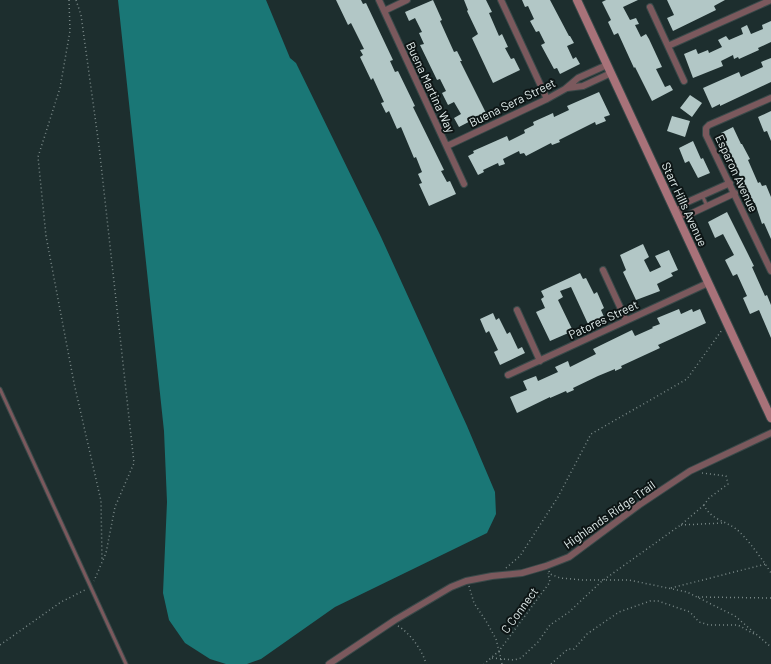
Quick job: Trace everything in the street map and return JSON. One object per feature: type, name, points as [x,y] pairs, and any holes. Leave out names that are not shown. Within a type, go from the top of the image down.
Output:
[{"type":"street","name":"Buena Martina Way","points":[[379,0],[464,184]]},
{"type":"street","points":[[384,11],[407,0]]},
{"type":"street","points":[[501,0],[547,99]]},
{"type":"street","name":"Starr Hills Avenue","points":[[577,0],[771,418]]},
{"type":"street","points":[[668,46],[771,0]]},
{"type":"street","points":[[650,7],[684,81]]},
{"type":"street","name":"Buena Sera Street","points":[[565,88],[583,86],[609,69]]},
{"type":"street","name":"Buena Sera Street","points":[[447,146],[547,99],[578,78],[609,69]]},
{"type":"street","name":"Esparon Avenue","points":[[771,98],[709,125],[706,128],[706,135],[734,193],[768,256],[771,271]]},
{"type":"street","points":[[676,214],[683,204],[730,183]]},
{"type":"street","points":[[676,214],[688,215],[734,193]]},
{"type":"street","points":[[603,270],[626,320]]},
{"type":"street","name":"Patores Street","points":[[508,376],[708,283]]},
{"type":"street","points":[[516,310],[540,361]]},
{"type":"street","name":"Highlands Ridge Trail","points":[[329,664],[391,622],[451,587],[468,581],[522,573],[569,557],[639,505],[690,471],[771,433]]},
{"type":"lane","points":[[588,74],[591,82]]},
{"type":"lane","points":[[702,195],[707,206]]},
{"type":"lane","points":[[0,389],[126,664]]},
{"type":"path","points":[[69,0],[70,31],[60,88],[38,157],[49,251],[74,383],[101,501],[102,562]]},
{"type":"path","points":[[0,645],[61,602],[92,587],[106,554],[115,507],[134,464],[98,146],[81,15],[76,0]]},
{"type":"path","points":[[497,576],[520,556],[558,497],[591,434],[687,379],[721,332],[726,320]]},
{"type":"path","points":[[492,658],[514,660],[520,658],[538,642],[550,625],[569,612],[602,580],[680,525],[704,505],[709,498],[728,484],[726,476],[690,471]]},
{"type":"path","points":[[704,505],[708,512],[737,529],[766,564],[771,573]]},
{"type":"path","points":[[680,525],[725,523]]},
{"type":"path","points":[[669,588],[766,564]]},
{"type":"path","points":[[546,566],[550,574],[560,578],[583,580],[629,580],[687,592],[735,616],[771,646]]},
{"type":"path","name":"C Connect","points":[[499,651],[550,582],[546,566]]},
{"type":"path","points":[[468,581],[474,604],[496,639],[502,664]]},
{"type":"path","points":[[696,597],[771,598]]},
{"type":"path","points":[[551,664],[568,650],[574,649],[587,634],[619,612],[650,601],[658,601],[690,612],[699,622],[709,625],[738,625],[759,637]]},
{"type":"path","points":[[391,622],[406,631],[414,640],[426,664]]},
{"type":"path","points":[[484,664],[499,651]]},
{"type":"water","points":[[118,0],[266,0],[290,58],[296,63],[381,237],[467,426],[495,492],[496,514],[487,533],[335,607],[261,659],[247,664],[226,664],[210,659],[185,643],[169,620],[163,593],[167,502],[164,431]]},
{"type":"building","points":[[336,0],[361,0],[363,4],[366,3],[393,60],[390,61],[395,72],[398,71],[415,106],[413,107],[444,170],[441,171],[447,182],[450,181],[456,194],[429,206],[419,184],[422,183],[418,174],[422,172],[416,157],[414,158],[401,127],[397,129],[389,111],[386,113],[381,103],[384,102],[373,78],[371,80],[360,57],[363,55],[360,50],[364,49],[351,23],[348,25]]},
{"type":"building","points":[[433,0],[442,20],[440,21],[454,52],[457,51],[462,61],[460,61],[486,113],[459,127],[454,118],[461,114],[454,102],[448,105],[442,93],[446,91],[440,79],[437,80],[420,45],[424,44],[419,33],[422,32],[415,18],[409,21],[405,12]]},
{"type":"building","points":[[464,0],[486,0],[492,12],[489,13],[499,36],[502,34],[508,47],[505,48],[511,59],[514,58],[520,70],[493,83],[472,38],[478,34],[467,11],[468,10]]},
{"type":"building","points":[[522,0],[550,0],[574,43],[567,46],[573,59],[576,57],[580,64],[560,74],[557,68],[554,69],[541,45],[545,43],[539,31],[536,32],[530,21],[534,19],[528,6],[525,7]]},
{"type":"building","points":[[606,0],[638,0],[623,7],[630,20],[636,18],[639,24],[635,25],[641,37],[646,34],[662,67],[656,69],[665,87],[670,85],[673,90],[652,101],[635,67],[634,68],[618,33],[614,35],[608,22],[611,20],[602,2]]},
{"type":"building","points":[[667,0],[725,0],[714,6],[716,10],[673,31],[667,18],[674,15]]},
{"type":"building","points":[[771,21],[771,42],[758,48],[759,50],[739,59],[738,57],[734,59],[733,55],[721,61],[723,66],[693,78],[684,54],[696,49],[698,54],[708,50],[709,53],[722,47],[718,40],[726,36],[729,40],[743,34],[741,28],[747,25],[751,34],[763,29],[762,25]]},
{"type":"building","points":[[771,58],[771,82],[720,106],[720,104],[712,108],[703,88],[739,72],[741,77],[763,67],[761,62]]},
{"type":"building","points":[[599,92],[610,115],[604,117],[606,121],[596,125],[595,122],[559,140],[560,142],[552,145],[551,143],[526,156],[524,153],[520,154],[519,151],[503,159],[505,164],[499,166],[498,163],[483,170],[484,172],[478,175],[468,156],[474,153],[473,151],[507,136],[509,141],[525,133],[524,130],[534,125],[533,122],[553,113],[554,117],[569,110],[567,106]]},
{"type":"building","points":[[690,95],[702,103],[692,117],[680,108]]},
{"type":"building","points":[[771,111],[771,141],[767,131],[764,132],[758,117]]},
{"type":"building","points":[[672,116],[690,121],[685,137],[667,131]]},
{"type":"building","points":[[733,127],[750,159],[748,160],[758,183],[760,182],[762,186],[766,185],[771,197],[771,239],[764,223],[762,224],[755,203],[753,203],[744,186],[721,133]]},
{"type":"building","points":[[693,141],[701,159],[703,158],[710,173],[698,178],[689,161],[685,163],[679,148]]},
{"type":"building","points":[[727,212],[754,266],[752,267],[765,296],[767,295],[771,305],[771,338],[759,310],[750,314],[743,298],[747,296],[737,274],[733,276],[725,260],[734,255],[723,234],[715,238],[708,222]]},
{"type":"building","points":[[643,244],[649,257],[644,260],[650,272],[661,267],[655,256],[669,250],[678,270],[671,273],[673,276],[657,284],[660,291],[636,300],[623,272],[626,270],[620,255]]},
{"type":"building","points":[[580,273],[583,279],[586,278],[594,294],[597,292],[604,308],[601,310],[604,317],[588,324],[571,287],[560,291],[563,297],[558,300],[573,331],[550,341],[536,312],[545,308],[541,299],[544,297],[541,291]]},
{"type":"building","points":[[679,309],[681,314],[692,309],[693,312],[700,309],[706,323],[658,345],[660,348],[621,366],[622,368],[615,371],[615,369],[598,376],[573,388],[574,390],[567,393],[566,391],[550,397],[517,413],[510,397],[527,390],[523,381],[536,376],[538,381],[558,372],[555,367],[568,361],[570,367],[596,354],[593,349],[632,330],[635,336],[653,328],[652,327],[660,324],[657,318]]},
{"type":"building","points":[[493,313],[496,320],[499,318],[507,334],[510,332],[518,349],[522,347],[525,353],[500,365],[494,352],[498,350],[489,331],[486,333],[480,319]]}]
